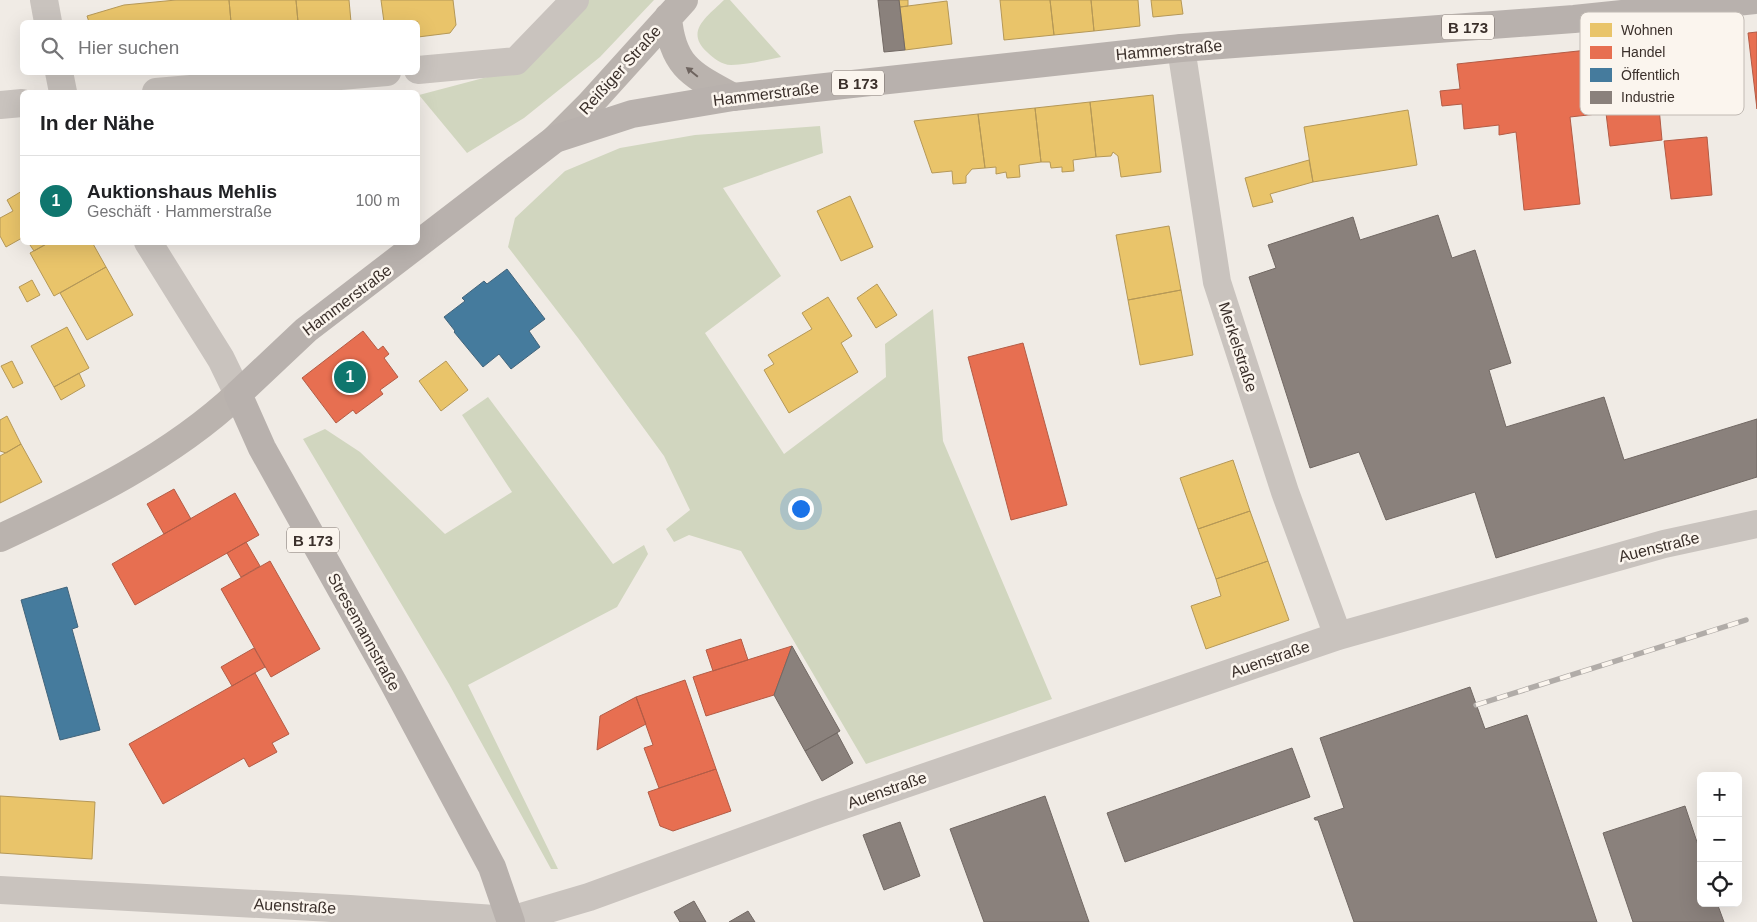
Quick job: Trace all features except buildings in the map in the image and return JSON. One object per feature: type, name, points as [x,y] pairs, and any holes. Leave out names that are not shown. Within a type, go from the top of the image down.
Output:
[{"type":"main road","name":"Hammerstraße","points":[[1641,12],[1755,0]]},
{"type":"main road","name":"Hammerstraße","points":[[420,242],[554,139],[632,114],[733,97],[1181,48],[1580,18]]},
{"type":"main road","name":"Hammerstraße","points":[[238,394],[306,330],[416,245]]},
{"type":"main road","name":"Stresemannstraße","points":[[238,394],[262,448],[393,682],[492,867],[511,921]]},
{"type":"street","points":[[44,0],[48,20]]},
{"type":"street","points":[[420,70],[516,61],[575,0]]},
{"type":"street","points":[[676,9],[672,46],[678,58],[702,80],[733,97]]},
{"type":"street","name":"Reißiger Straße","points":[[554,139],[590,104],[676,9]]},
{"type":"street","name":"Merkelstraße","points":[[1181,48],[1217,282],[1285,492],[1338,636]]},
{"type":"street","points":[[59,75],[62,90]]},
{"type":"street","points":[[179,90],[352,75]]},
{"type":"street","points":[[0,105],[20,104]]},
{"type":"street","name":"Stresemannstraße","points":[[150,245],[221,359],[238,394]]},
{"type":"street","name":"Hammerstraße","points":[[0,538],[53,512],[168,450],[214,416],[238,394]]},
{"type":"street","name":"Auenstraße","points":[[0,890],[350,908],[511,921],[589,897],[829,810],[1338,636],[1664,544],[1757,524]]},
{"type":"green space","points":[[586,0],[654,0],[600,57],[524,118],[467,153],[420,96],[521,68]]},
{"type":"green space","points":[[724,0],[730,0],[781,57],[728,65],[715,59],[707,52],[700,44],[698,31],[706,18]]},
{"type":"green space","points":[[820,126],[823,153],[723,188],[781,276],[705,333],[784,454],[886,377],[885,344],[933,309],[943,441],[1052,699],[866,764],[741,551],[689,535],[674,542],[666,529],[690,510],[664,456],[578,338],[508,247],[515,218],[565,171],[620,148],[695,135]]},
{"type":"green space","points":[[488,397],[613,564],[644,545],[648,554],[617,607],[468,685],[558,869],[551,869],[449,684],[303,439],[325,429],[360,452],[445,534],[512,492],[462,415]]},
{"type":"railway","points":[[1476,705],[1746,620]]},
{"type":"place","name":"Auktionshaus Mehlis","points":[[350,377]]}]
